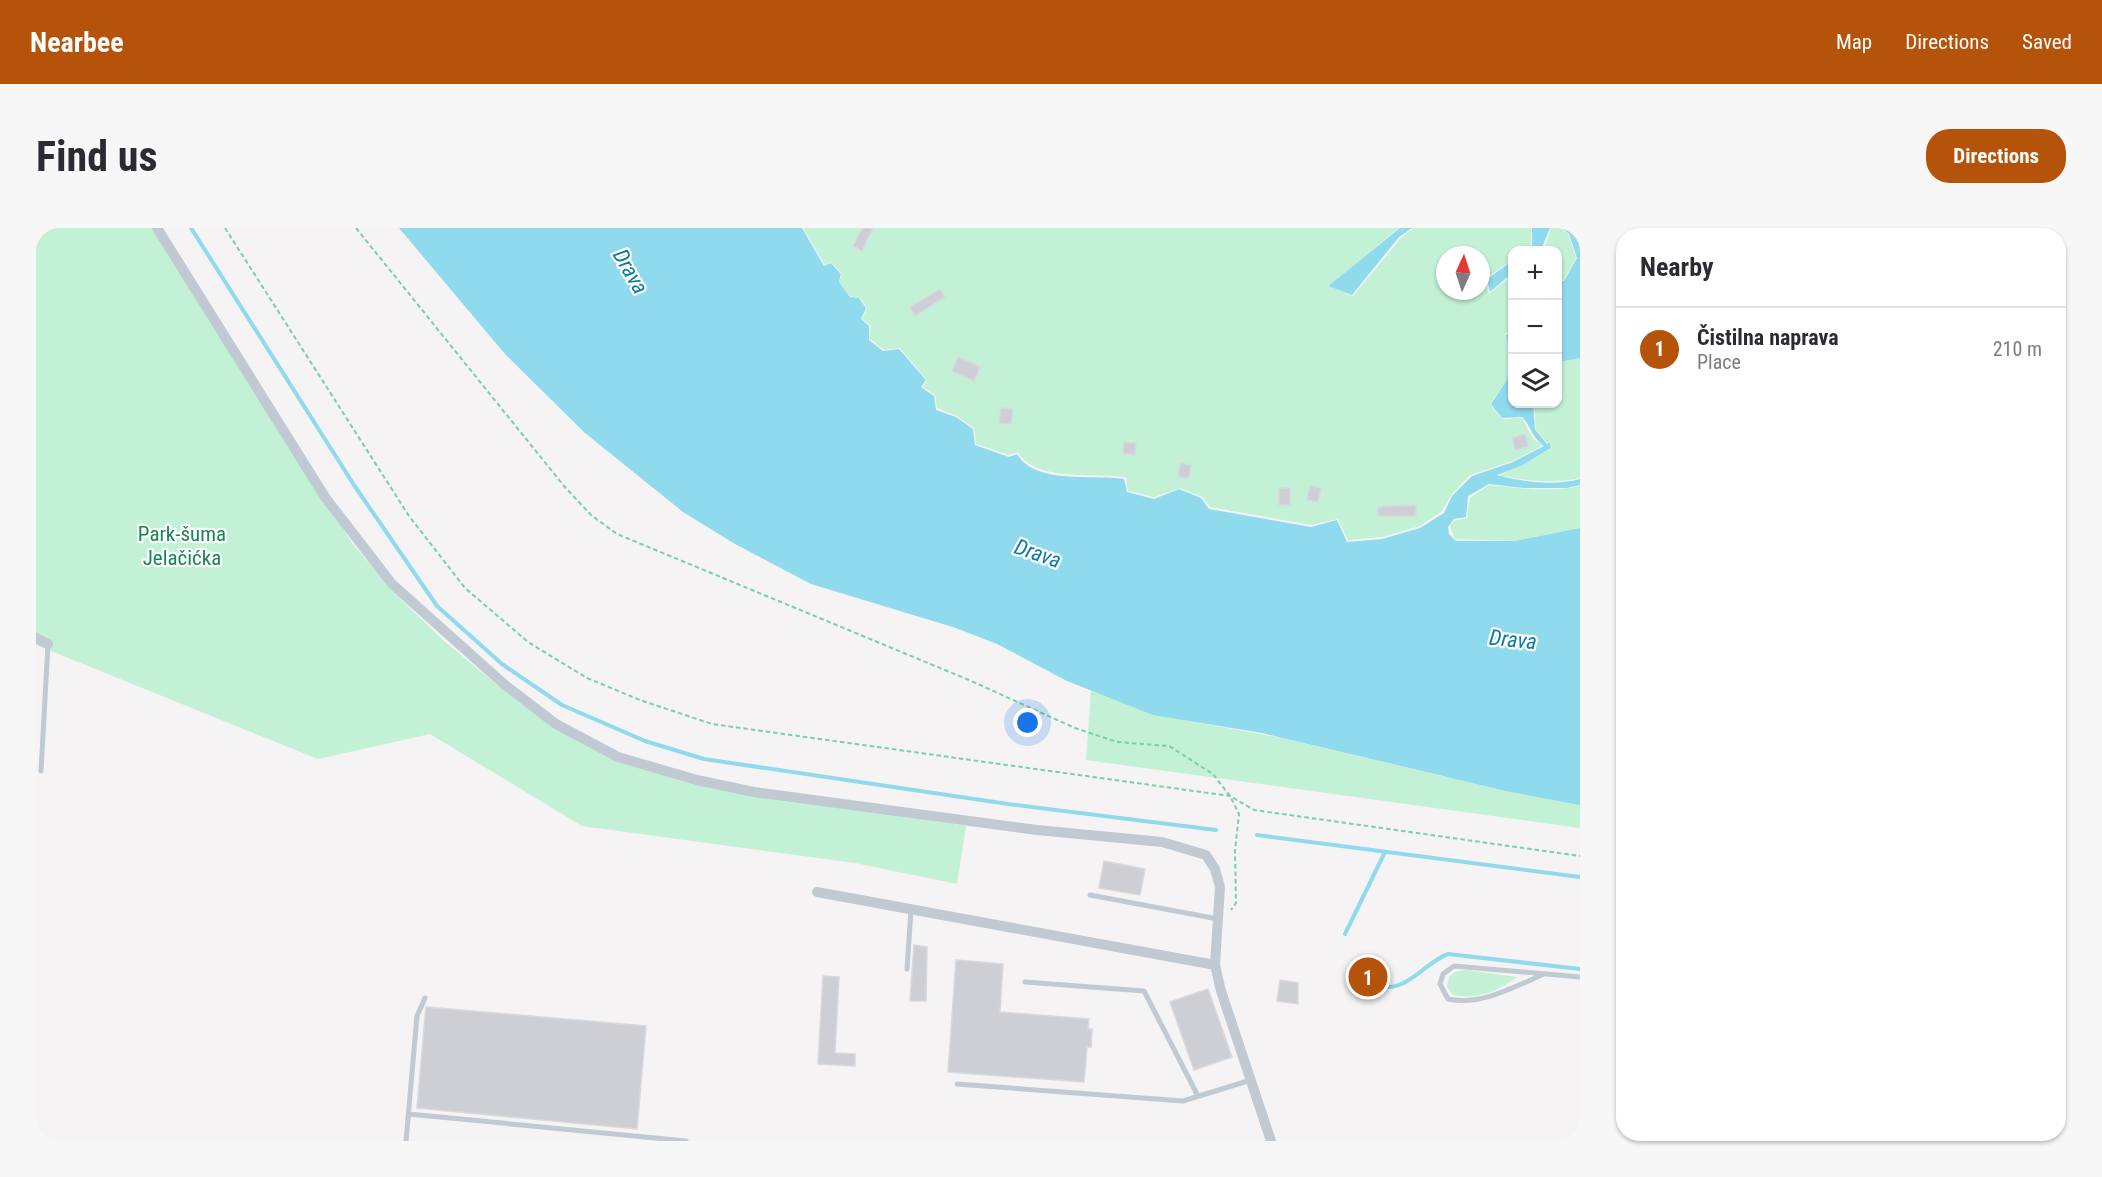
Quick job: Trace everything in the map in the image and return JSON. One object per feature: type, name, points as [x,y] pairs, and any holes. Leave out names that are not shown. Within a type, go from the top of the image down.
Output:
[{"type":"street","points":[[158,228],[325,497],[392,584],[496,677],[556,723],[618,757],[664,772],[742,790],[1037,830],[1162,842],[1206,855],[1215,869],[1220,887],[1220,920],[1215,964],[1230,1024],[1271,1141]]},
{"type":"street","points":[[36,638],[48,644]]},
{"type":"street","points":[[817,892],[1215,964]]},
{"type":"lane","points":[[41,771],[48,644]]},
{"type":"lane","points":[[1090,895],[1220,920]]},
{"type":"lane","points":[[907,969],[911,908]]},
{"type":"lane","points":[[1544,974],[1508,989],[1464,1002],[1448,999],[1440,984],[1443,974],[1454,966],[1580,977]]},
{"type":"lane","points":[[1026,982],[1144,991],[1198,1096]]},
{"type":"lane","points":[[406,1141],[417,1016],[425,998]]},
{"type":"lane","points":[[957,1084],[1183,1101],[1251,1080]]},
{"type":"lane","points":[[409,1114],[686,1141]]},
{"type":"path","points":[[225,228],[409,516],[465,588],[528,642],[587,678],[640,700],[712,724],[1230,796],[1254,810],[1580,856]]},
{"type":"path","points":[[356,228],[564,486],[591,514],[617,534],[969,680],[1075,728],[1117,742],[1168,746],[1213,774],[1230,796],[1239,814],[1235,850],[1236,903],[1220,920]]},
{"type":"green space","name":"Park-šuma Jelačićka","points":[[36,228],[156,228],[352,543],[395,594],[443,640],[497,685],[620,762],[772,797],[966,826],[957,884],[855,863],[582,826],[430,734],[318,759],[36,645]]},
{"type":"green space","points":[[803,228],[1399,228],[1328,286],[1353,296],[1401,238],[1414,228],[1531,228],[1531,246],[1508,246],[1508,263],[1490,275],[1490,246],[1436,246],[1436,300],[1490,300],[1490,293],[1508,278],[1508,332],[1505,334],[1508,350],[1508,378],[1490,404],[1502,419],[1522,418],[1533,439],[1543,445],[1513,461],[1470,475],[1452,494],[1442,511],[1420,526],[1382,537],[1348,540],[1338,519],[1311,525],[1210,507],[1202,497],[1180,488],[1154,497],[1128,491],[1126,477],[1051,472],[1026,462],[1018,452],[1009,455],[976,444],[974,428],[957,416],[937,408],[935,395],[923,387],[927,380],[900,348],[884,350],[870,339],[871,326],[862,319],[867,308],[860,298],[850,296],[839,282],[842,274],[831,262],[825,265]]},
{"type":"green space","points":[[1551,228],[1561,228],[1568,234],[1576,258],[1564,280],[1562,280],[1562,246],[1545,246]]},
{"type":"green space","points":[[1580,358],[1580,478],[1540,481],[1499,475],[1521,466],[1552,448],[1550,441],[1547,443],[1536,429],[1534,408],[1562,408],[1562,360]]},
{"type":"green space","points":[[1489,485],[1546,490],[1580,486],[1580,528],[1515,541],[1455,539],[1450,526],[1454,521],[1467,518],[1470,498]]},
{"type":"green space","points":[[1091,691],[1184,720],[1282,738],[1446,777],[1580,804],[1580,828],[1086,760]]},
{"type":"green space","points":[[1466,970],[1517,977],[1487,993],[1470,996],[1453,995],[1447,987],[1449,977],[1455,972]]},
{"type":"water","name":"Drava","points":[[399,228],[802,228],[824,266],[831,263],[841,274],[839,282],[850,297],[859,298],[866,308],[861,319],[869,326],[869,340],[883,351],[899,349],[926,380],[921,387],[934,396],[936,410],[956,417],[973,429],[975,445],[1009,457],[1017,454],[1025,464],[1051,474],[1124,479],[1127,492],[1154,499],[1179,489],[1201,498],[1209,509],[1311,527],[1337,520],[1347,542],[1382,539],[1420,528],[1444,513],[1452,496],[1472,476],[1513,462],[1544,446],[1536,439],[1522,417],[1502,418],[1491,404],[1508,378],[1508,408],[1533,408],[1535,429],[1547,444],[1550,442],[1551,448],[1521,466],[1497,475],[1538,482],[1580,479],[1580,485],[1567,488],[1523,488],[1489,484],[1468,496],[1466,517],[1454,519],[1448,527],[1449,534],[1456,541],[1515,541],[1580,528],[1580,805],[1506,791],[1262,733],[1153,715],[1067,681],[997,644],[956,628],[811,584],[735,544],[683,512],[585,433],[505,354]]},
{"type":"water","points":[[1400,228],[1412,228],[1399,237],[1352,295],[1328,286]]},
{"type":"water","points":[[1532,228],[1550,228],[1543,246],[1532,246]]},
{"type":"water","points":[[1562,228],[1580,228],[1580,358],[1562,361],[1562,281],[1577,258],[1569,234]]},
{"type":"water","points":[[1508,264],[1508,276],[1490,292],[1490,277]]},
{"type":"building","points":[[862,228],[873,228],[862,251],[853,246]]},
{"type":"building","points":[[940,289],[945,297],[915,316],[910,307]]},
{"type":"building","points":[[958,357],[980,367],[974,381],[952,371]]},
{"type":"building","points":[[1001,408],[1013,409],[1011,424],[999,423]]},
{"type":"building","points":[[1525,434],[1528,446],[1515,450],[1512,438]]},
{"type":"building","points":[[1124,442],[1136,443],[1135,455],[1123,453]]},
{"type":"building","points":[[1180,463],[1191,465],[1189,478],[1178,477]]},
{"type":"building","points":[[1310,486],[1321,488],[1318,502],[1307,500]]},
{"type":"building","points":[[1279,488],[1290,488],[1290,505],[1279,505]]},
{"type":"building","points":[[1416,505],[1416,516],[1378,516],[1378,507]]},
{"type":"building","points":[[1104,861],[1145,869],[1140,895],[1099,888]]},
{"type":"building","points":[[914,945],[927,947],[926,1001],[910,1001]]},
{"type":"building","points":[[956,960],[1003,964],[1000,1012],[1089,1019],[1088,1029],[1092,1029],[1091,1047],[1087,1047],[1084,1082],[948,1072]]},
{"type":"building","points":[[1353,966],[1386,973],[1383,989],[1350,982]]},
{"type":"building","points":[[823,976],[839,977],[835,1053],[855,1054],[855,1066],[818,1064]]},
{"type":"building","points":[[1280,980],[1298,983],[1298,1004],[1277,1001]]},
{"type":"building","points":[[1208,989],[1232,1057],[1194,1070],[1170,1002]]},
{"type":"building","points":[[426,1007],[646,1026],[637,1129],[417,1108]]},
{"type":"waterway","points":[[191,228],[354,485],[437,606],[502,664],[562,705],[645,741],[704,759],[1008,804],[1216,830]]},
{"type":"waterway","points":[[1257,835],[1580,877]]},
{"type":"waterway","points":[[1345,934],[1385,852]]},
{"type":"waterway","points":[[1388,987],[1404,983],[1448,954],[1580,969]]},
{"type":"place","name":"Čistilna naprava","points":[[1368,977]]}]
